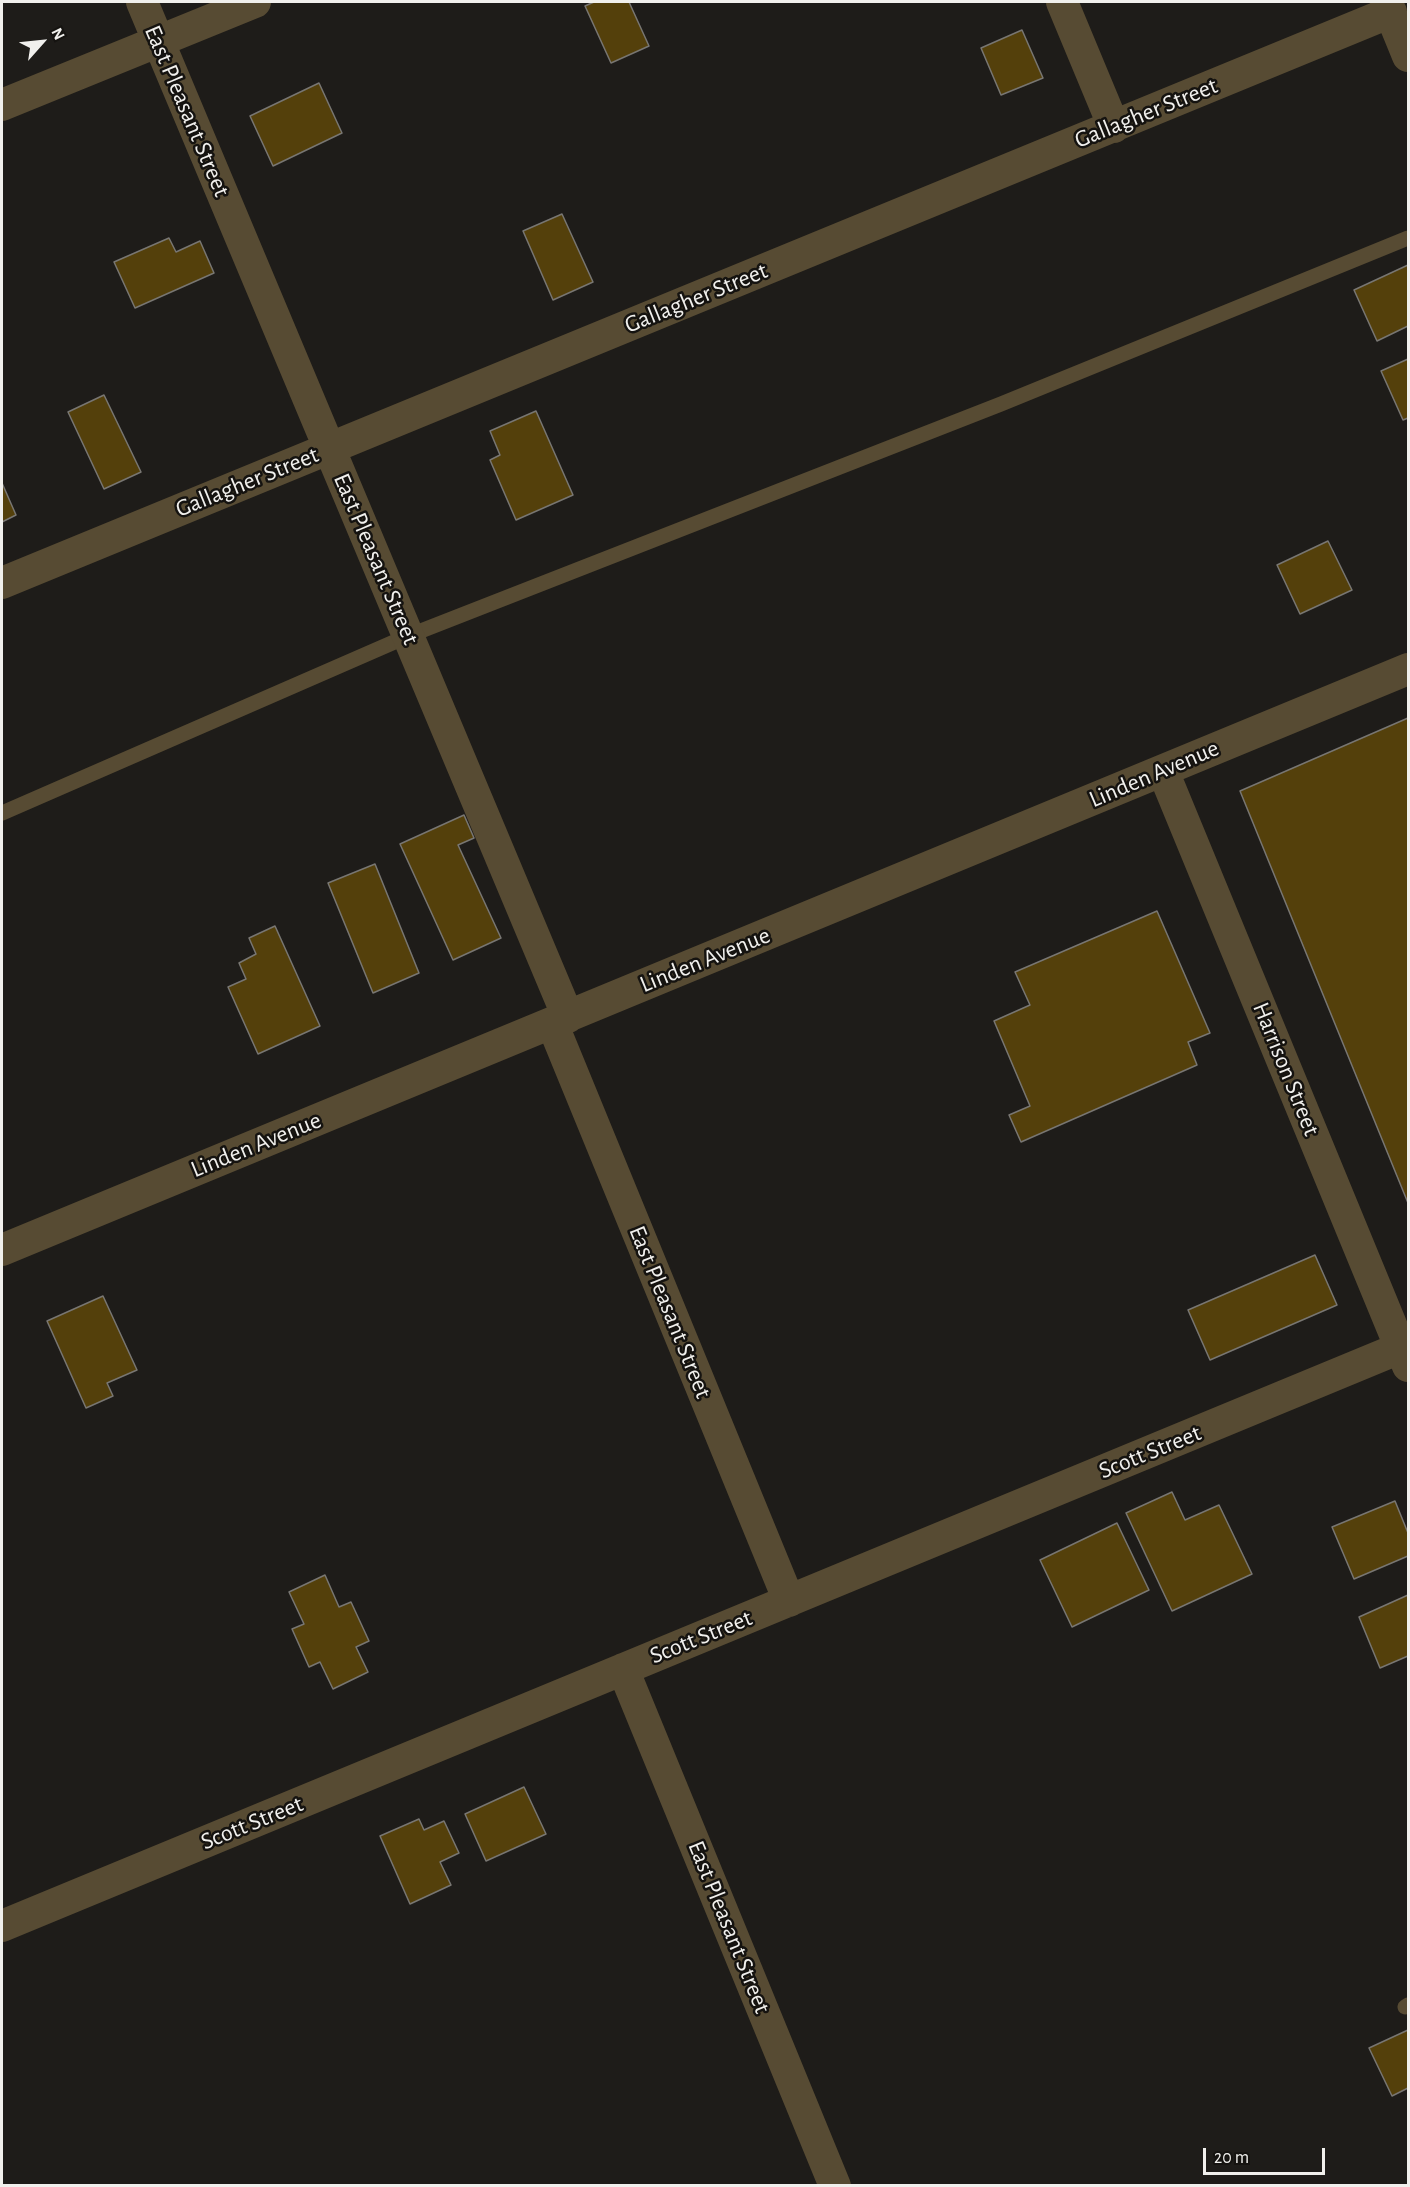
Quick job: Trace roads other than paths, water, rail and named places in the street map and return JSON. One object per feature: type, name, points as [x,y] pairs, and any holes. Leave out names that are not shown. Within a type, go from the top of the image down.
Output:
[{"type":"street","name":"East Pleasant Street","points":[[142,2],[408,636],[789,1601]]},
{"type":"street","points":[[2,105],[255,2]]},
{"type":"street","points":[[1062,2],[1114,127]]},
{"type":"street","points":[[1389,7],[1408,56]]},
{"type":"street","name":"Gallagher Street","points":[[2,583],[1114,127],[1389,7]]},
{"type":"street","name":"Linden Avenue","points":[[2,1250],[1408,669]]},
{"type":"street","name":"Harrison Street","points":[[1163,771],[1404,1358]]},
{"type":"street","name":"Scott Street","points":[[2,1926],[789,1601],[1404,1358]]},
{"type":"street","name":"East Pleasant Street","points":[[623,1669],[835,2186]]},
{"type":"lane","points":[[2,813],[408,636],[1001,404],[1408,238]]}]
